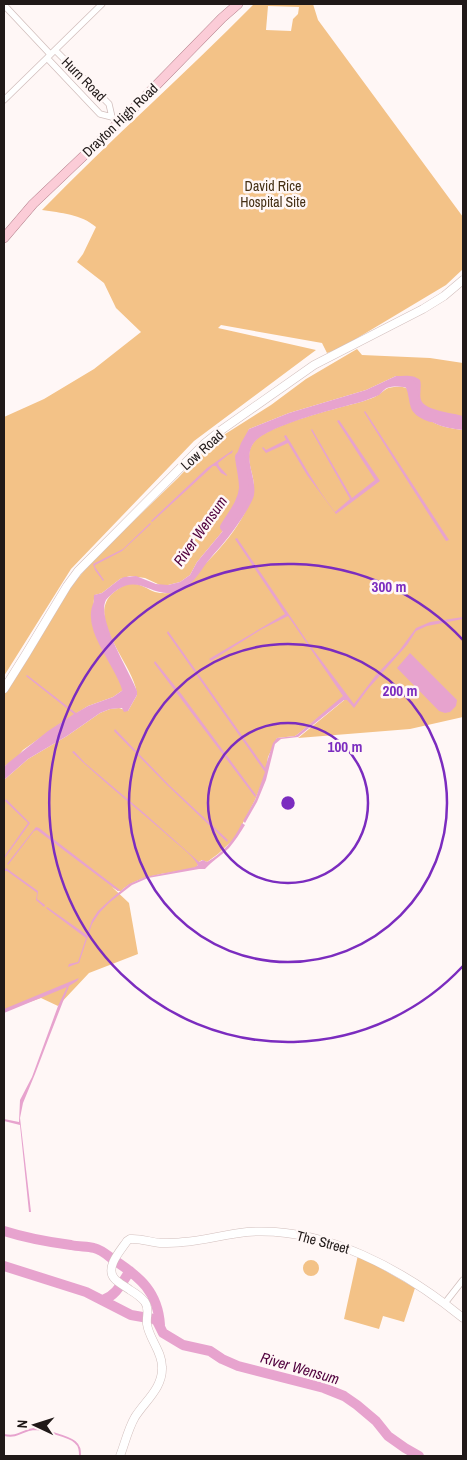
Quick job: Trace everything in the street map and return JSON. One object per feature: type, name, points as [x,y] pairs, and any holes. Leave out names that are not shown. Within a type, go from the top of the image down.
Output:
[{"type":"main road","name":"Drayton High Road","points":[[4,238],[33,204],[115,120],[134,108],[238,4]]},
{"type":"street","points":[[4,100],[102,4]]},
{"type":"street","name":"Hurn Road","points":[[4,5],[51,54],[100,114],[115,120]]},
{"type":"street","name":"Hurn Road","points":[[51,54],[109,104],[115,120]]},
{"type":"street","name":"Low Road","points":[[4,689],[78,571],[205,443],[314,365],[423,309],[444,296],[463,280]]},
{"type":"street","name":"The Street","points":[[120,1456],[135,1417],[150,1398],[162,1377],[160,1355],[147,1327],[148,1316],[144,1300],[115,1280],[112,1274],[112,1267],[127,1241],[134,1239],[162,1243],[186,1242],[248,1232],[297,1234],[355,1251],[381,1263],[445,1304],[463,1318]]},
{"type":"street","points":[[445,1304],[463,1280]]},
{"type":"green space","name":"David Rice Hospital Site","points":[[254,4],[313,4],[318,20],[463,217],[463,269],[446,285],[339,349],[327,353],[322,343],[221,325],[218,328],[316,350],[194,441],[71,569],[4,676],[4,417],[44,399],[94,369],[141,332],[116,308],[104,283],[77,262],[96,227],[84,219],[42,210]],"holes":[[[268,6],[299,7],[298,14],[293,19],[291,31],[266,30]]]},
{"type":"green space","points":[[357,349],[362,355],[430,358],[463,363],[463,424],[422,414],[441,426],[463,430],[463,717],[410,729],[298,738],[348,697],[346,695],[295,736],[277,738],[268,757],[265,775],[255,800],[235,838],[218,854],[207,862],[202,860],[197,867],[147,877],[128,885],[121,891],[112,887],[129,903],[138,954],[89,973],[58,1006],[41,998],[4,1011],[4,780],[28,759],[67,736],[100,713],[119,708],[128,711],[137,695],[129,671],[108,629],[104,616],[106,603],[113,593],[128,584],[140,585],[158,593],[178,592],[211,558],[231,534],[247,508],[254,487],[249,461],[250,448],[262,435],[289,423],[322,412],[373,398],[388,388],[403,387],[410,390],[413,395],[414,392],[396,376],[366,390],[289,413],[249,429],[238,461],[246,480],[246,493],[222,532],[197,562],[190,575],[180,582],[168,585],[160,585],[145,578],[130,576],[120,579],[102,593],[95,595],[94,603],[98,623],[122,674],[123,690],[113,697],[88,706],[61,723],[23,750],[4,767],[4,694],[67,591],[95,558],[178,478],[211,443],[271,405],[306,379]]},
{"type":"green space","points":[[358,1255],[415,1288],[404,1322],[383,1316],[379,1329],[344,1319]]},
{"type":"green space","points":[[311,1260],[319,1268],[311,1276],[303,1268]]},
{"type":"shaded area","points":[[396,376],[411,376],[420,380],[420,398],[424,404],[434,409],[463,416],[463,430],[443,426],[426,418],[417,408],[409,389],[395,387],[387,388],[379,395],[364,401],[287,424],[260,437],[253,444],[249,456],[254,482],[253,499],[233,531],[192,583],[183,590],[169,593],[140,585],[125,586],[117,590],[106,600],[104,609],[110,632],[137,691],[137,695],[128,711],[124,712],[122,708],[110,709],[100,713],[67,736],[28,759],[4,780],[4,767],[8,763],[48,731],[74,714],[27,675],[76,713],[88,706],[113,697],[123,690],[123,677],[98,627],[94,595],[102,593],[124,577],[136,576],[156,584],[168,585],[180,582],[190,575],[197,562],[222,532],[246,493],[246,480],[237,454],[249,429],[289,413],[366,390]]},
{"type":"shaded area","points":[[365,411],[449,540],[446,541]]},
{"type":"shaded area","points":[[339,420],[380,481],[336,514],[307,475],[288,443],[266,453],[262,448],[266,450],[286,440],[284,436],[286,435],[315,484],[335,512],[350,499],[312,429],[352,498],[375,480],[337,421]]},
{"type":"shaded area","points":[[233,450],[232,453],[218,463],[227,476],[221,473],[216,466],[213,466],[151,521],[207,468]]},
{"type":"shaded area","points":[[150,523],[122,551],[95,565],[103,581],[93,564],[123,549]]},
{"type":"shaded area","points":[[237,538],[309,644],[354,704],[416,628],[430,622],[463,617],[463,619],[427,626],[416,631],[407,645],[368,689],[354,708],[347,700],[344,700],[298,737],[281,739],[275,744],[266,780],[257,802],[245,823],[243,821],[255,800],[265,772],[167,633],[168,631],[265,768],[273,743],[277,738],[295,736],[343,696],[288,616],[262,629],[211,661],[209,659],[285,614],[235,539]]},
{"type":"shaded area","points":[[410,653],[457,700],[456,706],[450,712],[439,711],[397,668]]},
{"type":"shaded area","points":[[155,661],[256,795],[255,797],[154,663]]},
{"type":"shaded area","points":[[115,729],[169,785],[228,840],[227,842],[167,785],[114,731]]},
{"type":"shaded area","points":[[74,751],[85,763],[199,862],[203,860],[207,862],[223,850],[232,840],[242,823],[245,825],[229,848],[205,869],[148,878],[132,885],[110,902],[92,924],[79,963],[68,967],[69,964],[78,962],[86,938],[47,907],[87,935],[92,920],[98,911],[129,884],[145,877],[198,865],[187,852],[72,752]]},
{"type":"shaded area","points":[[6,799],[30,823],[4,859],[28,823],[5,801]]},
{"type":"shaded area","points":[[36,827],[120,890],[118,891],[37,830],[34,831],[8,865]]},
{"type":"shaded area","points":[[6,868],[38,891],[37,899],[45,905],[44,907],[36,900],[37,893],[7,871],[4,871]]},
{"type":"shaded area","points":[[79,978],[69,986],[23,1103],[20,1118],[31,1212],[29,1212],[20,1125],[4,1121],[4,1119],[19,1122],[20,1100],[32,1077],[58,1006],[67,987],[4,1013],[4,1009]]},
{"type":"waterway","name":"River Wensum","points":[[410,384],[416,408],[431,417]]},
{"type":"waterway","name":"River Wensum","points":[[225,527],[239,504],[243,493],[244,484],[240,457]]},
{"type":"waterway","name":"River Wensum","points":[[99,603],[96,613],[100,635],[124,679],[127,689]]},
{"type":"waterway","name":"River Wensum","points":[[4,1231],[45,1241],[91,1247],[102,1251],[146,1286],[156,1303],[160,1325]]},
{"type":"waterway","name":"River Wensum","points":[[4,1266],[86,1292],[131,1315],[154,1319],[163,1333],[183,1345],[210,1351],[238,1366],[324,1388],[344,1396],[376,1421],[388,1436],[419,1456]]},
{"type":"waterway","name":"River Wensum","points":[[103,1300],[116,1292],[130,1271]]},
{"type":"waterway","points":[[4,1435],[17,1435],[34,1429],[49,1432],[75,1442],[79,1447],[80,1456]]}]
